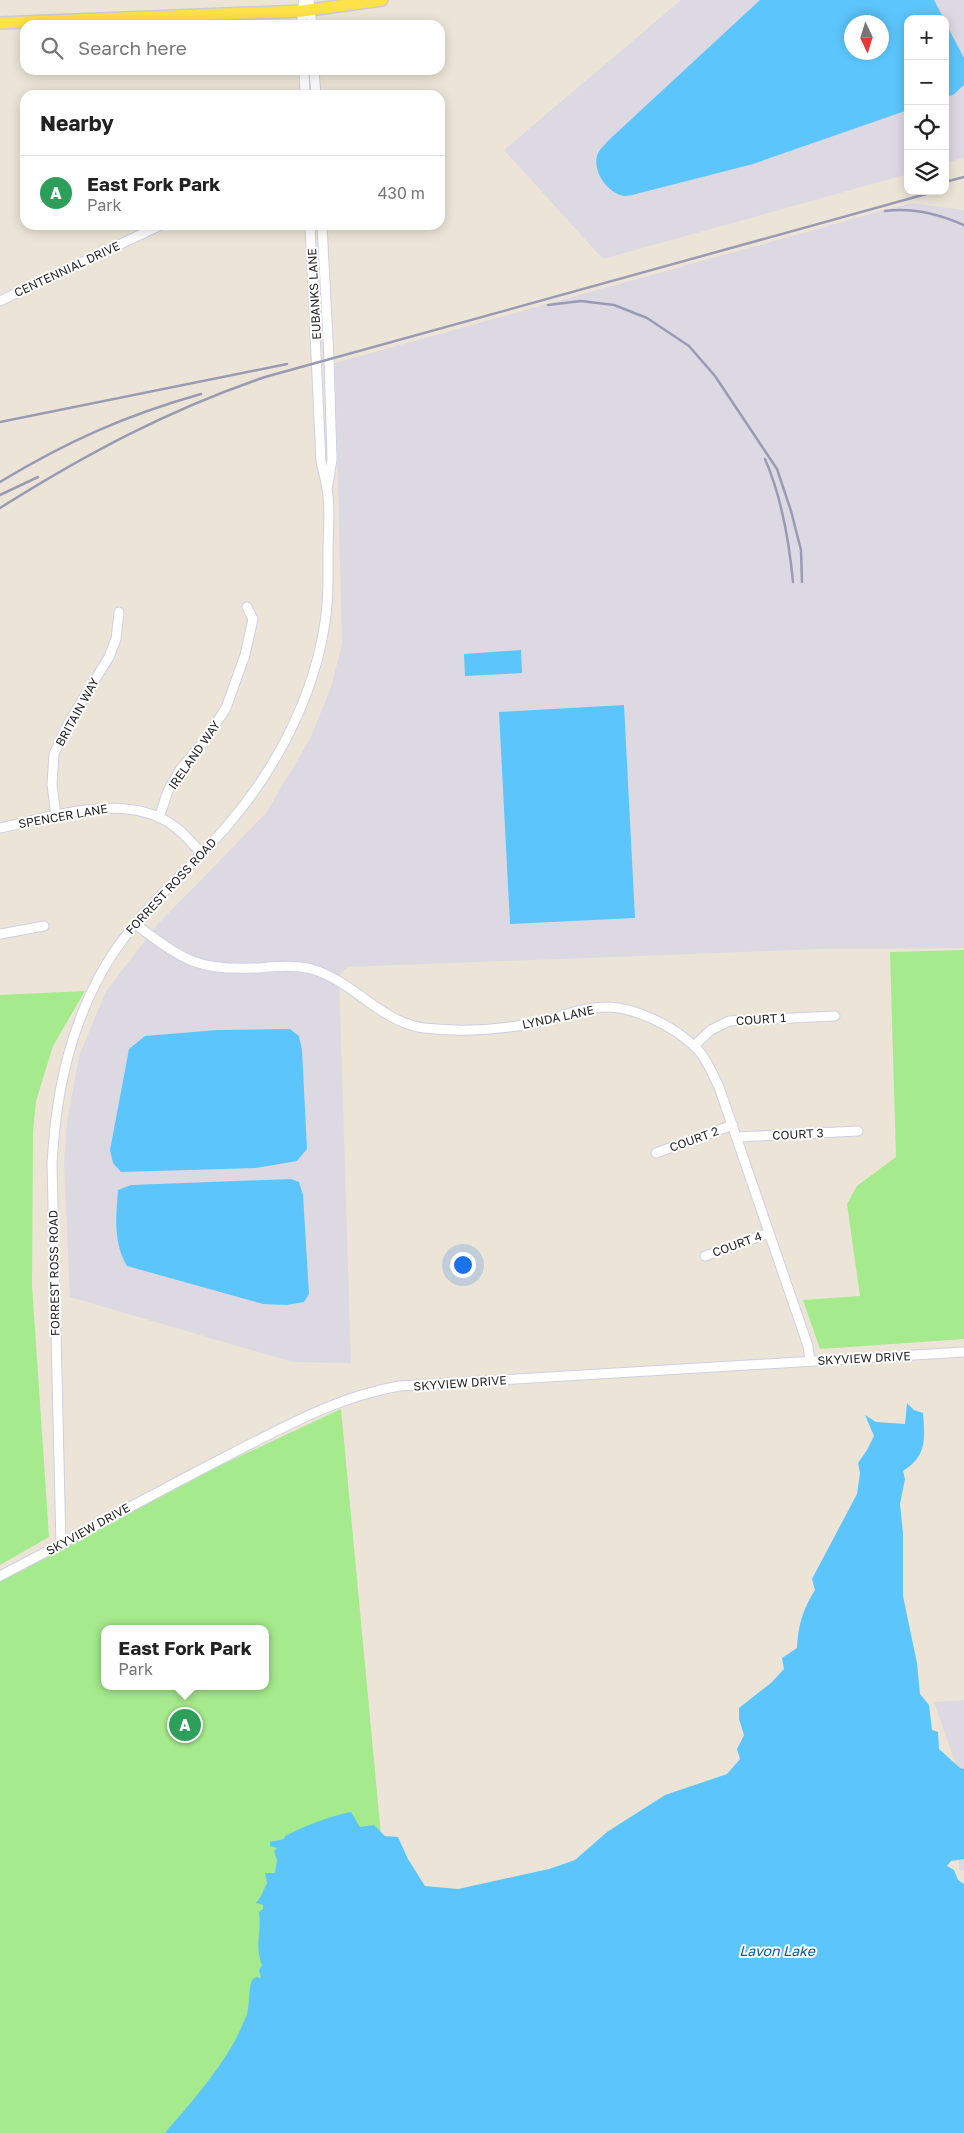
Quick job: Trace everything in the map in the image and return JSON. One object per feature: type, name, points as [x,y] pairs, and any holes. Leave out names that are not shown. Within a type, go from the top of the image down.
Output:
[{"type":"main road","points":[[51,20],[382,0]]},
{"type":"main road","points":[[0,23],[20,22]]},
{"type":"street","points":[[303,20],[307,5]]},
{"type":"street","points":[[307,5],[311,20]]},
{"type":"street","points":[[304,75],[305,90]]},
{"type":"street","points":[[314,75],[316,90]]},
{"type":"street","name":"CENTENNIAL DRIVE","points":[[0,300],[150,230]]},
{"type":"street","name":"EUBANKS LANE","points":[[310,230],[318,363]]},
{"type":"street","name":"EUBANKS LANE","points":[[322,230],[332,459],[328,490]]},
{"type":"street","name":"FORREST ROSS ROAD","points":[[61,1545],[52,1164],[55,1118],[66,1062],[89,999],[111,957],[153,902],[226,827],[250,798],[272,765],[289,732],[309,685],[326,613],[328,490],[321,462],[318,363]]},
{"type":"street","name":"IRELAND WAY","points":[[159,818],[168,791],[180,770],[206,739],[226,708],[245,655],[252,619],[247,607]]},
{"type":"street","name":"BRITAIN WAY","points":[[56,816],[52,784],[54,754],[69,722],[109,657],[116,639],[119,612]]},
{"type":"street","name":"SPENCER LANE","points":[[0,828],[56,816],[115,807],[150,814],[174,826],[201,853]]},
{"type":"street","name":"LYNDA LANE","points":[[135,924],[177,955],[206,966],[234,969],[293,967],[313,970],[339,980],[380,1012],[410,1026],[447,1029],[509,1027],[540,1022],[585,1010],[608,1007],[640,1014],[671,1030],[694,1046],[714,1076],[733,1125],[808,1346],[810,1361]]},
{"type":"street","points":[[0,934],[44,926]]},
{"type":"street","name":"COURT 1","points":[[694,1046],[705,1034],[729,1021],[835,1016]]},
{"type":"street","name":"COURT 2","points":[[656,1152],[733,1125]]},
{"type":"street","name":"COURT 3","points":[[737,1137],[858,1131]]},
{"type":"street","name":"COURT 4","points":[[706,1256],[769,1233]]},
{"type":"street","name":"SKYVIEW DRIVE","points":[[0,1576],[61,1545],[131,1505],[288,1426],[351,1397],[374,1391],[399,1386],[964,1352]]},
{"type":"shaded area","points":[[681,0],[964,0],[964,158],[949,162],[949,15],[904,15],[904,175],[603,259],[504,150]]},
{"type":"shaded area","points":[[910,203],[964,210],[964,948],[822,949],[348,967],[339,975],[351,1363],[292,1362],[70,1297],[64,1164],[67,1122],[79,1056],[106,991],[158,924],[266,813],[310,739],[331,687],[342,644],[335,363]]},
{"type":"shaded area","points":[[964,1700],[964,1871],[959,1869],[956,1765],[934,1702]]},
{"type":"green space","points":[[964,950],[964,1339],[820,1349],[803,1300],[860,1296],[847,1204],[857,1186],[896,1157],[890,952]]},
{"type":"green space","points":[[85,991],[53,1046],[36,1101],[33,1132],[32,1285],[49,1537],[0,1565],[0,995]]},
{"type":"green space","points":[[341,1409],[384,1867],[259,2133],[0,2133],[0,1582],[215,1468]]},
{"type":"water","points":[[760,0],[934,0],[942,15],[904,15],[904,111],[753,164],[627,196],[618,194],[606,186],[602,180],[596,160],[602,147]]},
{"type":"water","points":[[949,30],[964,58],[964,85],[953,95],[949,96]]},
{"type":"water","points":[[521,650],[522,673],[465,676],[464,654]]},
{"type":"water","points":[[624,705],[635,918],[510,924],[499,712]]},
{"type":"water","points":[[290,1029],[299,1036],[302,1050],[307,1149],[297,1161],[256,1168],[121,1172],[113,1163],[110,1150],[129,1049],[145,1036],[217,1030]]},
{"type":"water","points":[[291,1179],[299,1182],[303,1195],[309,1294],[304,1302],[287,1305],[263,1304],[127,1266],[117,1239],[118,1190],[131,1185]]},
{"type":"water","name":"Lavon Lake","points":[[907,1403],[914,1410],[923,1413],[924,1439],[917,1459],[903,1471],[905,1479],[900,1504],[903,1533],[903,1596],[917,1663],[920,1694],[929,1705],[932,1730],[938,1732],[939,1749],[960,1768],[964,1769],[964,1859],[951,1861],[947,1866],[954,1870],[958,1880],[964,1884],[964,2133],[165,2133],[211,2077],[232,2046],[247,2014],[252,1980],[256,1977],[261,1978],[259,1970],[262,1965],[258,1945],[259,1912],[263,1909],[263,1905],[256,1903],[267,1883],[265,1873],[275,1873],[277,1860],[274,1851],[277,1848],[270,1846],[270,1842],[284,1839],[285,1836],[317,1822],[351,1812],[360,1827],[374,1825],[385,1836],[398,1837],[408,1859],[425,1886],[458,1889],[549,1869],[575,1860],[607,1832],[665,1795],[727,1774],[740,1759],[737,1749],[744,1735],[739,1719],[739,1708],[772,1682],[784,1669],[782,1658],[797,1648],[802,1618],[815,1590],[812,1579],[857,1494],[860,1473],[858,1463],[874,1436],[865,1415],[876,1422],[905,1424]]},
{"type":"railway","points":[[949,181],[964,177]]},
{"type":"railway","points":[[0,508],[64,469],[128,435],[195,404],[265,377],[923,195]]},
{"type":"railway","points":[[885,211],[925,212],[964,225]]},
{"type":"railway","points":[[548,305],[581,301],[614,305],[647,318],[689,346],[715,376],[777,469],[801,550],[802,582]]},
{"type":"railway","points":[[0,422],[287,364]]},
{"type":"railway","points":[[0,482],[49,454],[97,431],[147,411],[201,394]]},
{"type":"railway","points":[[765,459],[784,519],[793,582]]},
{"type":"railway","points":[[0,495],[38,477]]},
{"type":"place","name":"East Fork Park","points":[[185,1725]]}]
